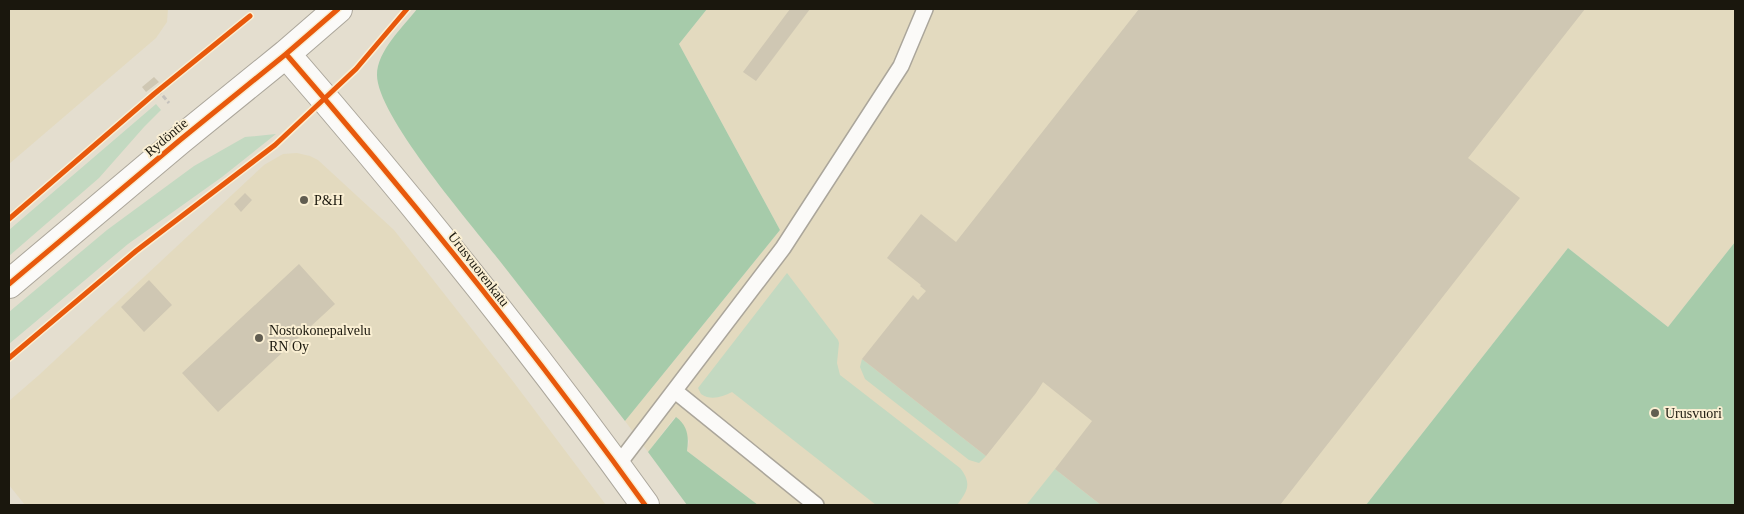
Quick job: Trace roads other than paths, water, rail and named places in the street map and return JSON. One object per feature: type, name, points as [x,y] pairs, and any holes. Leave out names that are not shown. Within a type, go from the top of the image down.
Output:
[{"type":"street","name":"Rydöntie","points":[[9,284],[338,9]]},
{"type":"street","name":"Urusvuorenkatu","points":[[286,54],[447,246],[646,505]]},
{"type":"lane","points":[[617,466],[783,248],[901,66],[925,9]]},
{"type":"lane","points":[[675,391],[816,505]]},
{"type":"place","name":"P&H","points":[[304,200]]},
{"type":"place","name":"Nostokonepalvelu RN Oy","points":[[259,338]]},
{"type":"place","name":"Urusvuori","points":[[1655,413]]}]
